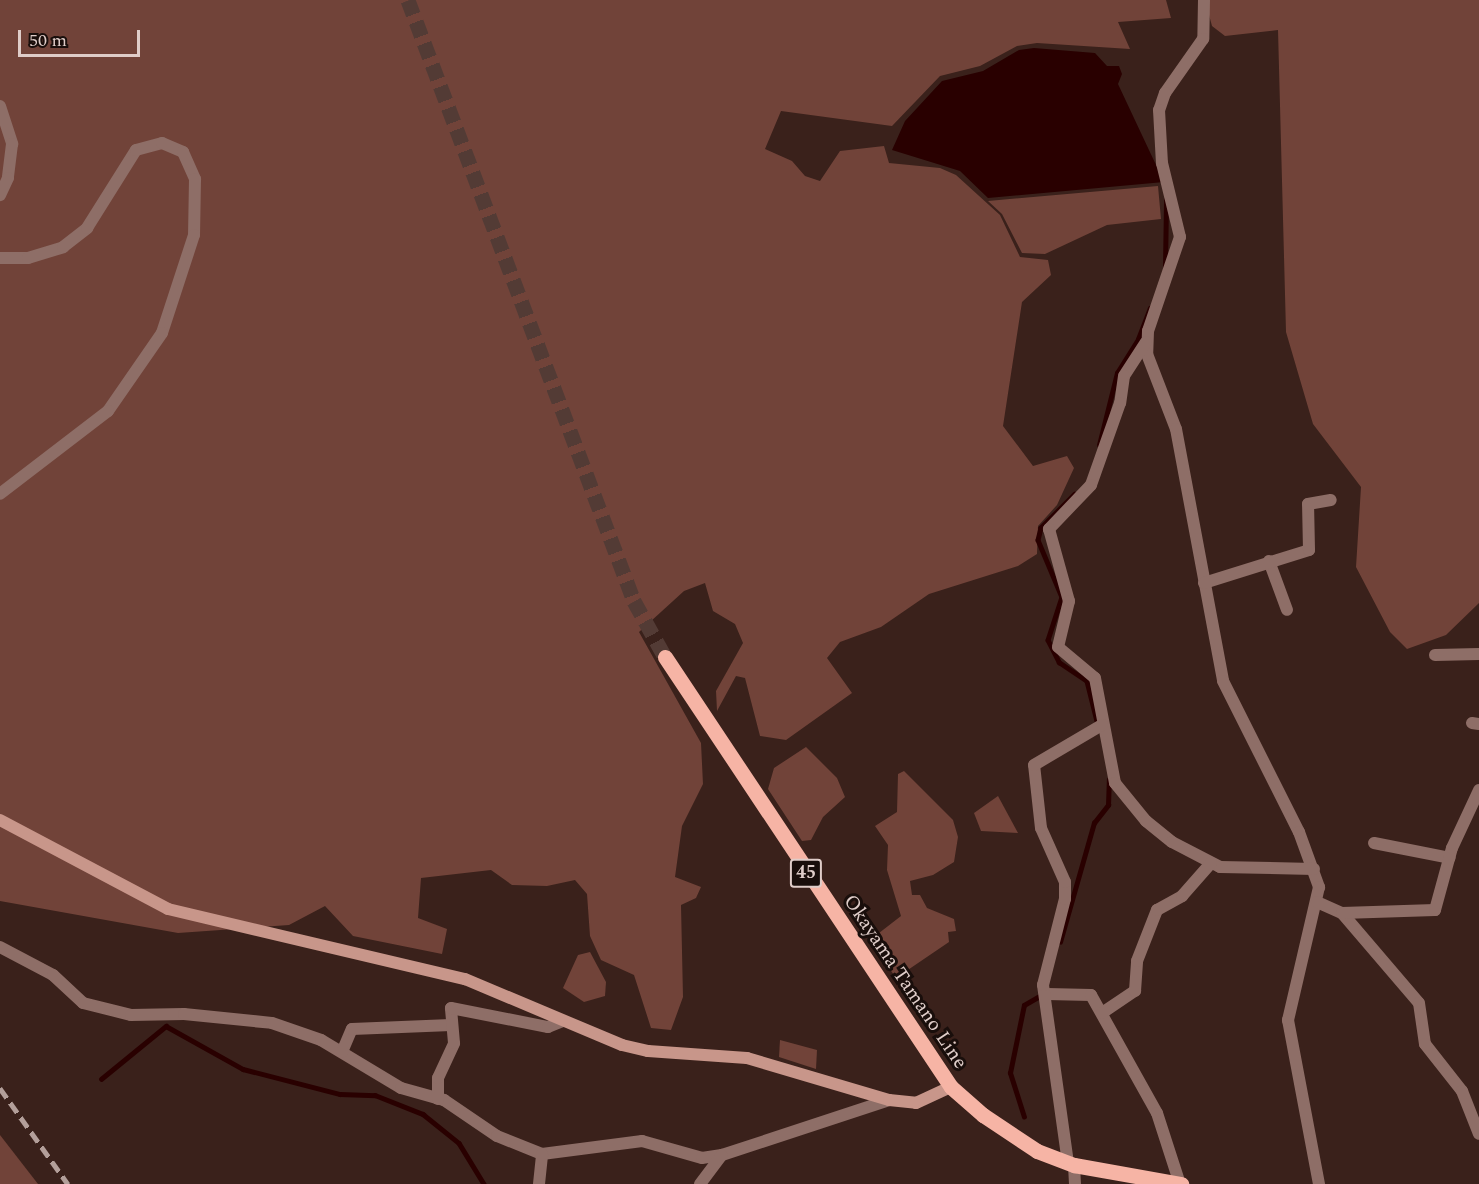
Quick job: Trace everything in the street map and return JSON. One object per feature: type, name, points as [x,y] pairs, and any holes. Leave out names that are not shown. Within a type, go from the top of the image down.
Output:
[{"type":"main road","name":"Okayama Tamano Line","points":[[665,657],[951,1087],[1007,1132],[1071,1164],[1180,1184]]},
{"type":"street","points":[[1204,0],[1203,39],[1165,93],[1159,110],[1162,163],[1180,237],[1146,342],[1124,376],[1120,403],[1091,485],[1049,530],[1069,601],[1058,647],[1095,678],[1099,726],[1115,783],[1123,796],[1172,842],[1211,863],[1314,870]]},
{"type":"street","points":[[0,106],[12,144],[8,178],[0,195]]},
{"type":"street","points":[[0,258],[28,258],[63,247],[87,228],[136,150],[162,143],[183,152],[195,179],[194,235],[162,333],[108,411],[0,494]]},
{"type":"street","points":[[1146,342],[1176,429],[1223,681],[1314,870],[1317,902],[1288,1003],[1288,1020],[1319,1184]]},
{"type":"street","points":[[1204,583],[1309,550],[1308,504],[1331,500]]},
{"type":"street","points":[[1269,561],[1287,610]]},
{"type":"street","points":[[1435,655],[1479,654]]},
{"type":"street","points":[[1076,1184],[1045,992],[1065,899],[1065,882],[1041,828],[1035,762],[1099,726]]},
{"type":"street","points":[[1317,902],[1342,913],[1435,910],[1450,858],[1479,790]]},
{"type":"street","points":[[0,820],[168,909],[465,979],[563,1021],[639,1049],[747,1058],[889,1100],[916,1103],[951,1087]]},
{"type":"street","points":[[1374,843],[1450,858]]},
{"type":"street","points":[[1102,1012],[1135,991],[1137,961],[1157,910],[1182,896],[1211,863]]},
{"type":"street","points":[[1342,913],[1419,1003],[1425,1044],[1462,1091],[1479,1134]]},
{"type":"street","points":[[0,947],[53,975],[83,1003],[131,1015],[184,1014],[272,1023],[342,1053],[401,1088],[438,1099],[497,1136],[542,1154],[642,1141],[702,1158],[722,1155],[889,1100]]},
{"type":"street","points":[[1045,992],[1091,995],[1157,1113],[1180,1184]]},
{"type":"street","points":[[438,1099],[438,1078],[453,1043],[451,1008],[548,1027],[563,1021]]},
{"type":"street","points":[[342,1053],[352,1029],[451,1025]]},
{"type":"street","points":[[539,1184],[542,1154]]},
{"type":"street","points":[[700,1184],[722,1155]]},
{"type":"shaded area","points":[[0,0],[1166,0],[1171,18],[1118,22],[1130,49],[1037,43],[1017,46],[980,66],[940,76],[892,126],[781,111],[765,149],[792,161],[805,176],[820,181],[840,151],[884,146],[889,163],[940,168],[956,175],[1000,215],[1020,257],[1048,260],[1051,275],[1022,302],[1003,426],[1033,466],[1067,456],[1074,468],[1057,505],[1038,526],[1037,554],[1018,566],[929,594],[881,627],[840,642],[827,658],[852,693],[786,740],[760,736],[745,678],[736,676],[717,711],[716,691],[743,643],[735,624],[713,611],[705,583],[684,591],[639,632],[701,743],[703,784],[682,826],[675,877],[701,887],[696,898],[681,905],[683,997],[671,1030],[651,1028],[634,975],[601,960],[590,936],[587,894],[575,880],[547,886],[512,885],[491,870],[421,878],[418,918],[447,929],[442,954],[353,936],[325,906],[289,925],[178,933],[0,901]]},
{"type":"shaded area","points":[[1205,0],[1479,0],[1479,603],[1446,635],[1407,649],[1390,632],[1356,567],[1361,487],[1313,424],[1286,332],[1278,30],[1225,36],[1212,26]]},
{"type":"shaded area","points":[[1034,48],[1095,53],[1107,66],[1119,66],[1122,74],[1118,84],[1164,182],[988,198],[960,171],[892,150],[905,121],[942,81],[983,71],[1019,50]]},
{"type":"shaded area","points":[[1158,186],[1161,219],[1107,225],[1045,254],[1022,253],[1002,214],[988,201]]},
{"type":"shaded area","points":[[806,747],[837,778],[845,797],[823,817],[811,840],[802,841],[768,789],[774,768]]},
{"type":"shaded area","points":[[904,771],[953,820],[958,837],[954,862],[933,875],[910,881],[912,895],[920,895],[927,908],[954,919],[956,931],[948,932],[949,942],[896,978],[870,940],[901,916],[887,870],[888,845],[875,826],[897,812],[898,774]]},
{"type":"shaded area","points":[[998,796],[1018,833],[981,831],[974,813]]},
{"type":"shaded area","points":[[590,952],[606,982],[605,996],[584,1002],[563,988],[578,955]]},
{"type":"shaded area","points":[[780,1040],[817,1050],[816,1069],[779,1057]]},
{"type":"shaded area","points":[[0,1135],[38,1184],[0,1184]]},
{"type":"waterway","points":[[1165,267],[1166,200]]},
{"type":"waterway","points":[[1099,445],[1117,373],[1138,339],[1150,308]]},
{"type":"waterway","points":[[1075,494],[1041,528],[1038,540],[1062,597],[1048,640],[1059,662],[1087,681],[1098,725]]},
{"type":"waterway","points":[[1060,942],[1094,823],[1108,805],[1109,780]]},
{"type":"waterway","points":[[1024,1117],[1010,1073],[1024,1005],[1041,995]]},
{"type":"waterway","points":[[101,1079],[166,1026],[243,1069],[340,1094],[375,1095],[423,1114],[459,1143],[484,1184]]},
{"type":"tunnel","points":[[408,0],[634,601],[665,657]]},
{"type":"railway","points":[[0,1088],[68,1184]]}]
